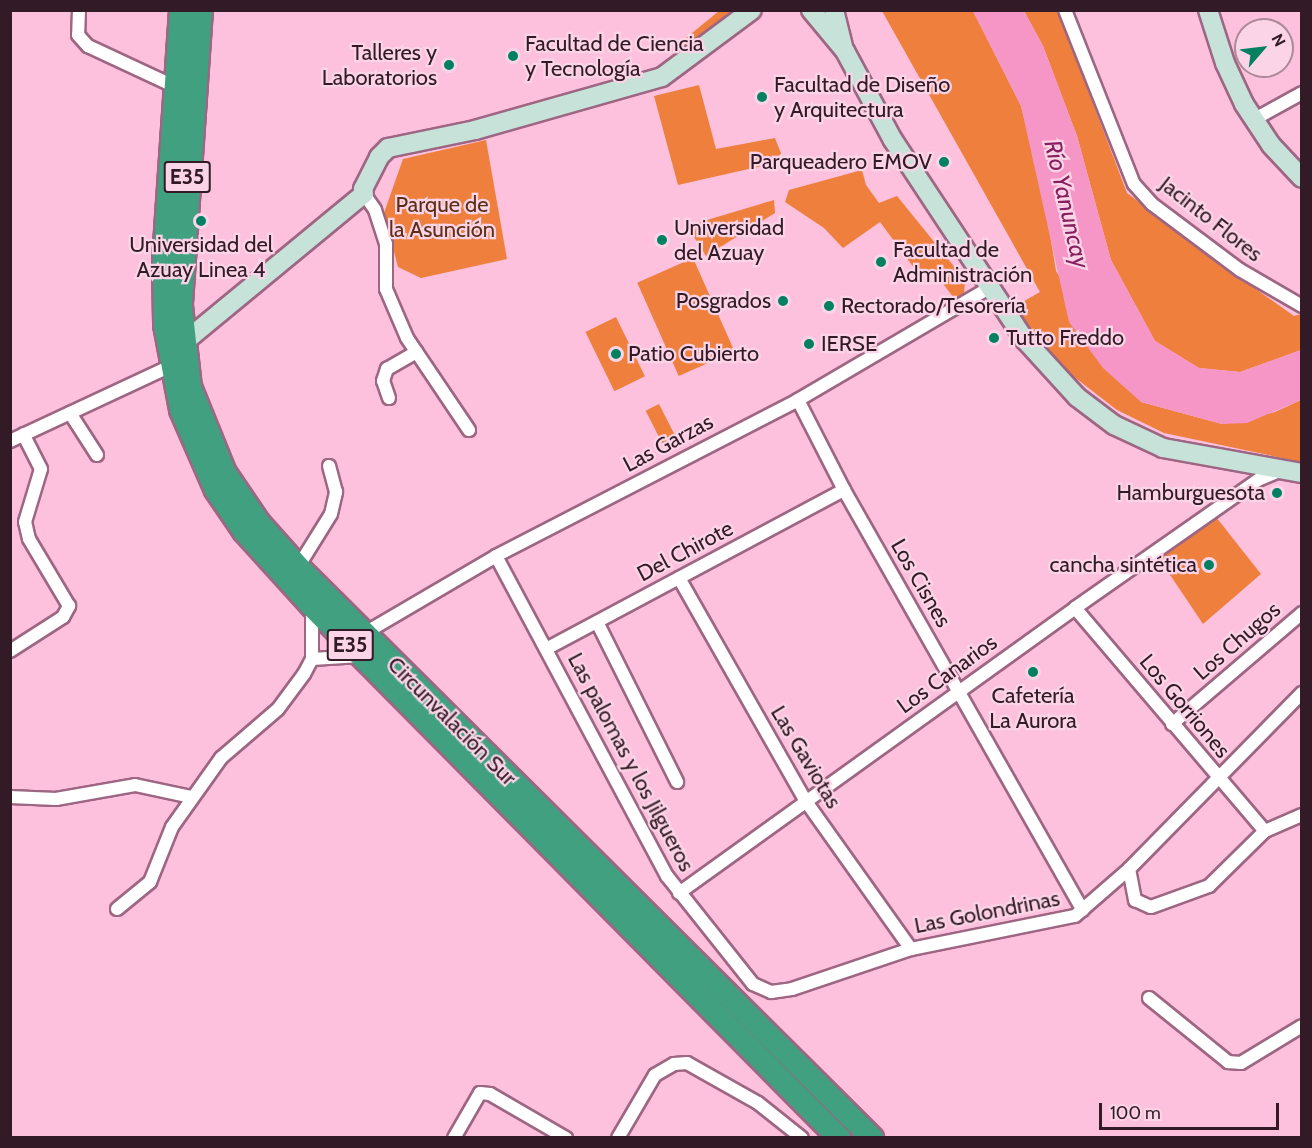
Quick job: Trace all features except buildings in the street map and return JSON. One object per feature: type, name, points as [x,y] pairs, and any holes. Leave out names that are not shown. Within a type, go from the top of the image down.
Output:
[{"type":"highway","name":"Circunvalación Sur","points":[[181,10],[164,258],[171,366],[192,442],[216,490],[244,531],[312,606],[839,1137]]},
{"type":"highway","name":"Circunvalación Sur","points":[[201,10],[181,270],[183,343],[190,387],[212,448],[248,508],[298,567],[872,1137]]},
{"type":"street","points":[[79,10],[78,35],[88,46],[160,83],[176,87]]},
{"type":"street","points":[[469,430],[416,352],[386,289],[386,244],[375,210],[363,189],[379,157],[388,148],[475,130],[662,77],[678,69],[752,10]]},
{"type":"street","points":[[811,10],[845,51],[893,140],[989,288],[1044,362],[1077,397],[1114,425],[1163,448],[1302,473]]},
{"type":"street","points":[[834,10],[845,51]]},
{"type":"street","name":"Jacinto Flores","points":[[1065,10],[1134,184],[1152,204],[1240,270],[1302,306]]},
{"type":"street","points":[[1208,10],[1225,63],[1253,120],[1302,178]]},
{"type":"street","points":[[1253,120],[1302,93]]},
{"type":"street","points":[[183,343],[364,194]]},
{"type":"street","name":"Las Garzas","points":[[365,633],[496,556],[798,400],[989,288]]},
{"type":"street","points":[[389,398],[383,381],[387,369],[416,352]]},
{"type":"street","points":[[10,441],[171,366]]},
{"type":"street","name":"Los Cisnes","points":[[798,400],[844,490],[1083,910]]},
{"type":"street","points":[[70,413],[97,455]]},
{"type":"street","points":[[10,651],[63,617],[69,606],[29,539],[26,522],[41,469],[24,434]]},
{"type":"street","points":[[1242,492],[1252,476],[1248,465]]},
{"type":"street","points":[[298,567],[331,514],[336,492],[329,466]]},
{"type":"street","name":"Los Canarios","points":[[679,893],[805,800],[1075,608],[1242,492],[1282,470]]},
{"type":"street","name":"Del Chirote","points":[[546,649],[844,490]]},
{"type":"street","name":"Las palomas y los Jilgueros","points":[[496,556],[679,893],[746,976]]},
{"type":"street","name":"Las Gaviotas","points":[[679,578],[805,800],[911,949]]},
{"type":"street","points":[[117,909],[150,882],[172,827],[220,758],[278,709],[312,659],[312,606]]},
{"type":"street","name":"Los Gorriones","points":[[1075,608],[1265,831]]},
{"type":"street","name":"Los Chugos","points":[[1172,724],[1302,613]]},
{"type":"street","points":[[597,622],[677,782]]},
{"type":"street","points":[[312,659],[361,656]]},
{"type":"street","name":"Las Golondrinas","points":[[746,976],[759,989],[778,993],[911,949],[1006,927],[1066,919],[1083,910],[1129,869],[1302,693]]},
{"type":"street","points":[[10,797],[56,799],[135,785],[191,797]]},
{"type":"street","points":[[1129,869],[1135,900],[1141,906],[1151,907],[1209,886],[1265,831],[1302,815]]},
{"type":"street","points":[[1149,998],[1222,1060],[1234,1064],[1302,1026]]},
{"type":"street","points":[[618,1137],[655,1076],[674,1064],[687,1063],[758,1103],[802,1137]]},
{"type":"street","points":[[454,1137],[480,1093],[490,1094],[566,1137]]},
{"type":"green space","points":[[719,11],[739,11],[683,51],[686,38]]},
{"type":"green space","points":[[882,11],[973,11],[1021,106],[1042,186],[1056,271],[1141,402],[1222,424],[1275,412],[1301,400],[1301,462],[1164,433],[1117,410],[1060,366],[1014,307],[1040,292]]},
{"type":"green space","points":[[1024,11],[1058,11],[1127,193],[1294,316],[1301,314],[1301,350],[1240,372],[1199,368],[1155,341],[1111,260],[1077,136],[1043,46]]},
{"type":"green space","points":[[699,85],[716,149],[775,138],[784,161],[678,185],[654,96]]},
{"type":"green space","name":"Parque de la Asunción","points":[[486,140],[507,259],[421,278],[398,267],[384,213],[403,159]]},
{"type":"green space","points":[[862,170],[866,185],[879,203],[897,196],[965,280],[964,295],[956,301],[932,269],[920,276],[880,222],[843,248],[824,228],[785,202],[789,190]]},
{"type":"green space","points":[[774,200],[775,213],[706,256],[687,226]]},
{"type":"green space","points":[[693,258],[734,351],[679,376],[637,283]]},
{"type":"green space","name":"Patio Cubierto","points":[[616,317],[645,376],[614,391],[585,332]]},
{"type":"green space","points":[[659,404],[676,437],[662,444],[646,411]]},
{"type":"green space","name":"cancha sintética","points":[[1216,517],[1261,574],[1203,624],[1158,557]]},
{"type":"water","name":"Río Yanuncay","points":[[973,11],[1024,11],[1043,46],[1077,136],[1111,260],[1155,341],[1199,368],[1240,372],[1301,350],[1301,400],[1247,423],[1222,424],[1141,402],[1103,368],[1069,322],[1021,106]]},
{"type":"place","name":"Facultad de Ciencia y Tecnología","points":[[513,56]]},
{"type":"place","name":"Talleres y Laboratorios","points":[[449,65]]},
{"type":"place","name":"Facultad de Diseño y Arquitectura","points":[[762,97]]},
{"type":"place","name":"Parqueadero EMOV","points":[[944,162]]},
{"type":"place","name":"Universidad del Azuay Linea 4","points":[[201,221]]},
{"type":"place","name":"Universidad del Azuay","points":[[662,240]]},
{"type":"place","name":"Facultad de Administración","points":[[881,262]]},
{"type":"place","name":"Posgrados","points":[[783,301]]},
{"type":"place","name":"Rectorado/Tesorería","points":[[829,306]]},
{"type":"place","name":"Tutto Freddo","points":[[994,338]]},
{"type":"place","name":"IERSE","points":[[809,344]]},
{"type":"place","name":"Patio Cubierto","points":[[616,354]]},
{"type":"place","name":"Hamburguesota","points":[[1277,493]]},
{"type":"place","name":"cancha sintética","points":[[1209,565]]},
{"type":"place","name":"Cafetería La Aurora","points":[[1033,672]]}]
